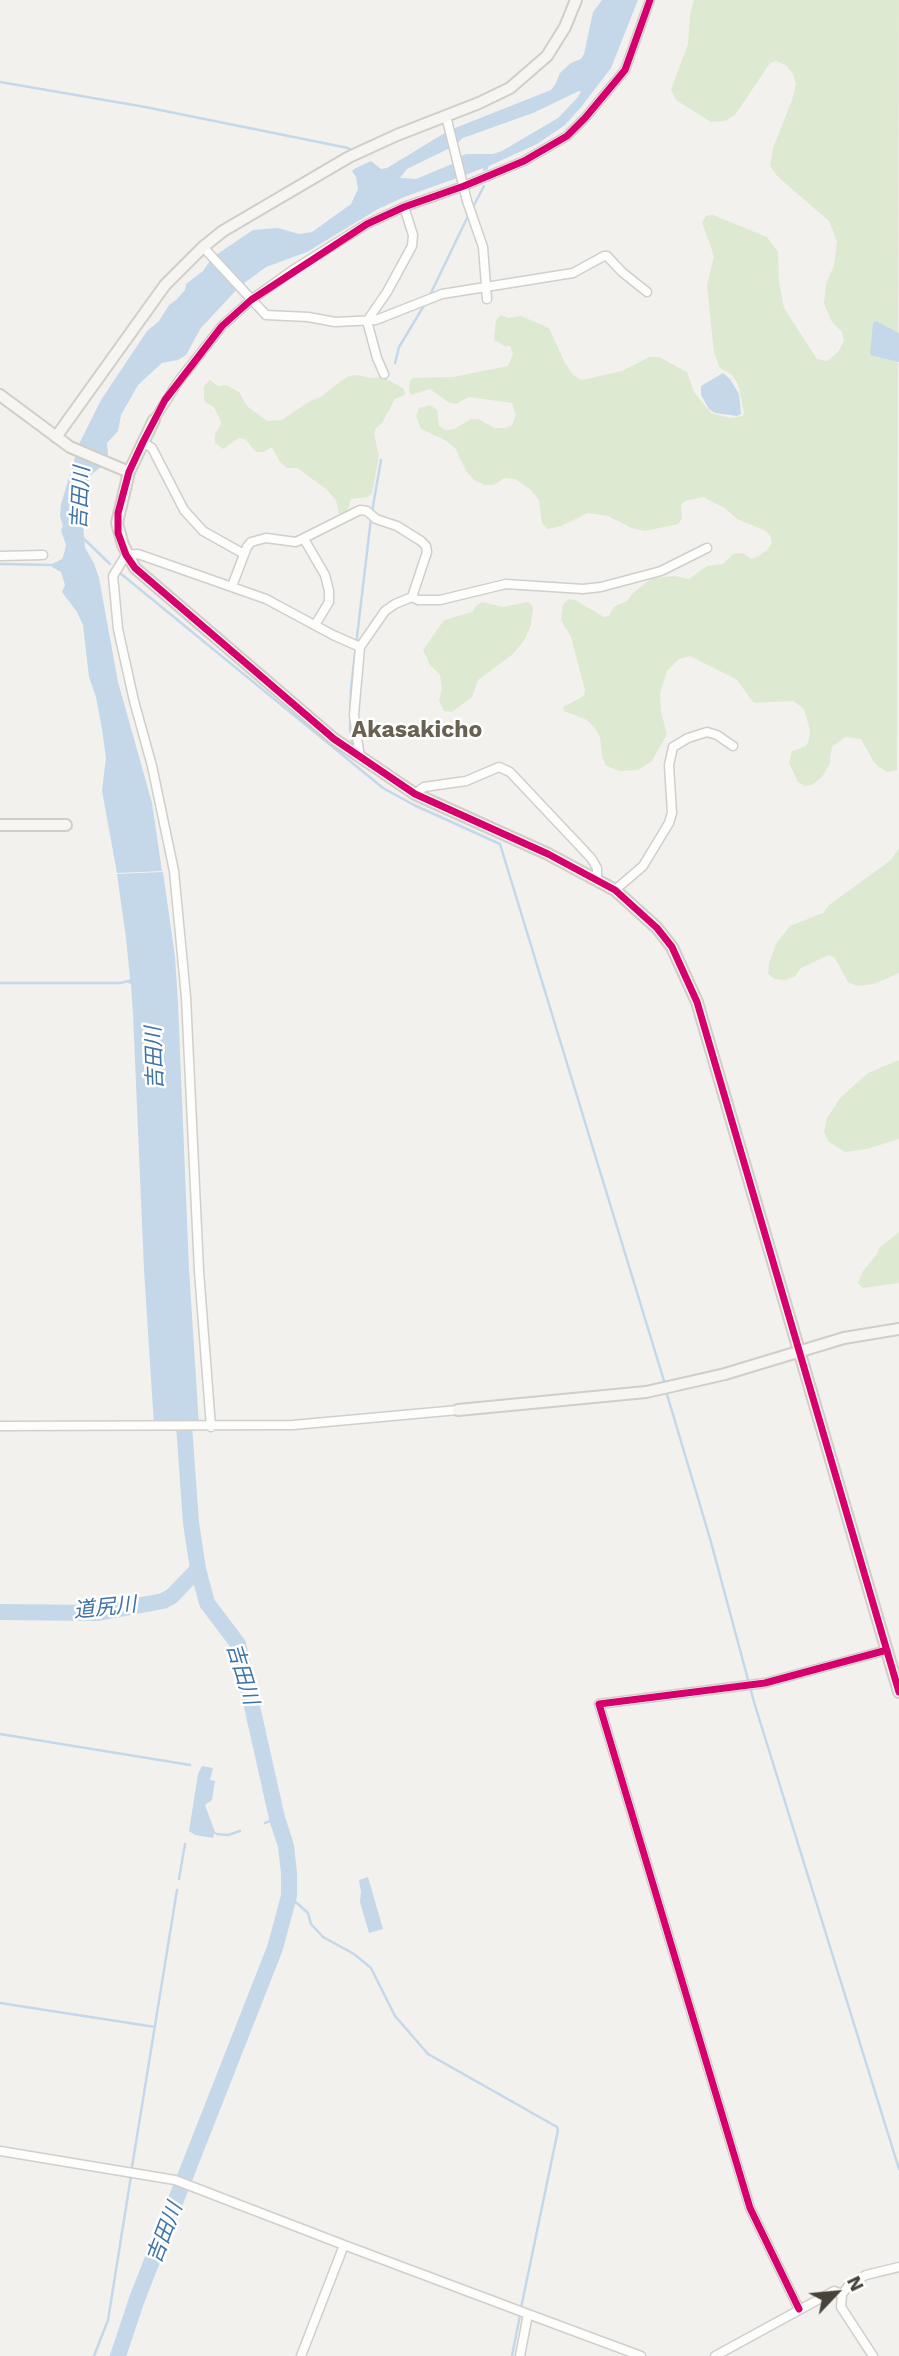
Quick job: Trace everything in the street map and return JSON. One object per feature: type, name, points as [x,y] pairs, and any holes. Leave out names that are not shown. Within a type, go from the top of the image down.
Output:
[{"type":"street","points":[[56,437],[173,275],[223,232],[349,157],[397,135],[447,120],[496,96],[524,78],[547,56],[557,41],[576,0]]},
{"type":"street","points":[[650,0],[625,70],[567,136],[524,161],[404,207],[348,235],[249,298],[222,326],[178,382],[154,420],[126,471],[117,523],[126,555],[135,568],[334,739],[415,794],[548,854],[615,890],[657,928],[672,947],[697,1002],[752,1198],[899,1692]]},
{"type":"street","points":[[447,120],[483,247],[487,299]]},
{"type":"street","points":[[384,374],[367,321],[387,292],[412,246],[413,235],[404,207]]},
{"type":"street","points":[[205,250],[266,315],[308,317],[335,322],[367,321],[387,316],[442,294],[558,277],[573,273],[600,257],[607,256],[647,292]]},
{"type":"street","points":[[0,396],[71,447],[126,471]]},
{"type":"street","points":[[143,442],[152,448],[184,510],[203,531],[244,554]]},
{"type":"street","points":[[232,586],[250,544],[261,539],[296,542],[360,510],[401,528],[426,546],[427,552],[412,597]]},
{"type":"street","points":[[304,539],[325,575],[329,591],[329,602],[315,625]]},
{"type":"street","points":[[360,758],[354,715],[355,645],[385,611],[395,604],[412,597],[418,600],[440,600],[506,584],[583,589],[601,587],[661,571],[707,548]]},
{"type":"street","points":[[126,555],[138,554],[266,599],[355,645]]},
{"type":"street","points":[[0,556],[43,555]]},
{"type":"street","points":[[126,555],[113,576],[118,629],[152,766],[177,896],[186,997],[209,1427]]},
{"type":"street","points":[[615,890],[643,866],[669,823],[672,813],[669,765],[673,747],[688,738],[707,732],[733,746]]},
{"type":"street","points":[[415,794],[424,786],[466,780],[499,767],[510,772],[591,858],[597,868],[597,879]]},
{"type":"street","points":[[0,825],[66,825]]},
{"type":"street","points":[[0,1426],[293,1425],[646,1392],[725,1374],[844,1338],[899,1329]]},
{"type":"street","points":[[799,2309],[750,2208],[599,1704],[765,1683],[887,1650]]},
{"type":"street","points":[[0,2151],[176,2180],[641,2356]]},
{"type":"street","points":[[301,2356],[344,2245]]},
{"type":"street","points":[[873,2356],[841,2307],[842,2294],[850,2284],[866,2275],[899,2267]]},
{"type":"street","points":[[715,2356],[834,2291],[842,2294]]},
{"type":"street","points":[[520,2356],[528,2314]]},
{"type":"green space","points":[[694,0],[899,0],[897,770],[887,772],[879,767],[861,739],[845,737],[832,747],[829,765],[822,777],[812,785],[805,786],[798,782],[789,763],[792,751],[806,746],[809,740],[810,730],[804,709],[793,701],[754,703],[736,679],[690,656],[679,659],[667,671],[660,694],[661,712],[667,734],[652,761],[638,770],[620,771],[606,766],[600,737],[594,727],[587,720],[564,711],[563,707],[584,696],[585,690],[571,637],[561,620],[563,604],[569,599],[575,600],[604,617],[609,616],[614,607],[627,601],[652,578],[675,576],[689,579],[707,566],[723,564],[733,554],[743,553],[751,559],[768,549],[772,542],[770,535],[737,519],[725,508],[703,497],[685,501],[681,505],[682,519],[678,524],[645,531],[632,528],[608,516],[588,513],[548,529],[542,523],[539,500],[530,489],[515,479],[504,478],[494,485],[485,485],[474,480],[466,471],[455,448],[445,440],[421,429],[416,416],[419,408],[430,405],[437,410],[439,426],[446,430],[454,429],[471,419],[478,419],[495,428],[506,428],[512,425],[516,415],[512,403],[469,397],[456,404],[448,402],[430,389],[411,395],[409,390],[413,378],[453,377],[508,366],[513,354],[510,346],[494,340],[496,320],[501,315],[508,318],[521,316],[549,328],[565,363],[573,375],[582,380],[622,371],[649,357],[659,357],[687,372],[694,392],[711,413],[730,418],[743,416],[738,384],[732,375],[720,368],[714,353],[707,286],[714,256],[702,222],[706,216],[713,215],[767,237],[778,252],[779,282],[784,308],[817,359],[827,361],[838,352],[844,341],[842,332],[832,322],[824,304],[837,241],[829,221],[778,177],[770,166],[773,148],[796,84],[793,74],[786,65],[776,61],[770,63],[735,115],[725,121],[711,122],[676,100],[671,89],[688,44]]},
{"type":"green space","points":[[349,376],[383,377],[404,389],[405,395],[395,399],[382,423],[376,428],[374,434],[379,456],[372,493],[368,497],[351,499],[346,515],[339,514],[336,500],[326,489],[297,468],[287,468],[280,462],[272,447],[256,452],[245,439],[239,438],[223,449],[215,443],[215,434],[221,424],[214,407],[206,403],[204,398],[204,386],[210,380],[218,386],[226,385],[239,392],[247,406],[267,421],[282,420],[310,401],[321,397]]},
{"type":"green space","points":[[482,602],[503,607],[528,602],[533,607],[531,625],[525,639],[513,654],[478,680],[472,697],[452,712],[444,711],[439,700],[442,688],[440,675],[430,665],[423,650],[444,620],[472,612]]},
{"type":"green space","points":[[899,848],[899,973],[874,984],[858,986],[848,982],[835,958],[829,955],[801,968],[795,976],[785,980],[775,979],[768,974],[776,944],[790,926],[823,913],[829,905],[891,860]]},
{"type":"green space","points":[[899,1060],[899,1139],[867,1149],[845,1152],[829,1142],[824,1132],[827,1118],[841,1097],[868,1073]]},
{"type":"green space","points":[[899,1232],[899,1283],[863,1288],[858,1283],[863,1271],[879,1248]]},
{"type":"water","points":[[602,0],[638,0],[611,68],[582,106],[565,125],[537,144],[489,166],[487,170],[483,171],[483,168],[463,176],[459,160],[461,156],[502,151],[558,118],[577,98],[581,92],[579,91],[533,113],[463,138],[454,146],[450,130],[551,90],[560,73],[584,54],[593,12]]},
{"type":"water","points":[[448,131],[452,147],[407,169],[400,178],[416,179],[457,162],[460,177],[378,209],[307,252],[266,267],[240,286],[213,257],[253,230],[278,228],[299,234],[312,232],[351,204],[358,189],[352,171],[354,169],[371,161],[381,169],[387,168]]},
{"type":"water","points":[[212,258],[239,287],[201,328],[186,355],[178,360],[162,363],[138,385],[121,415],[118,431],[107,443],[106,460],[77,448],[101,400],[147,331],[159,321],[169,305],[185,290],[186,284],[203,271]]},
{"type":"water","points":[[876,321],[899,333],[899,362],[870,355],[873,323]]},
{"type":"water","points":[[723,373],[739,394],[741,414],[737,416],[715,413],[709,409],[701,395],[701,386]]},
{"type":"water","points":[[77,451],[102,466],[91,475],[86,487],[82,514],[85,548],[99,578],[118,682],[152,803],[162,871],[117,873],[102,791],[106,758],[96,697],[89,677],[83,625],[62,592],[65,585],[61,572],[52,567],[52,564],[62,559],[66,545],[61,530],[61,504]]},
{"type":"water","points":[[163,872],[175,957],[178,1003],[189,1269],[199,1425],[154,1425],[131,984],[128,983],[130,978],[126,938],[117,874]]},
{"type":"water","points":[[202,1766],[213,1768],[210,1780],[215,1781],[212,1800],[205,1805],[215,1832],[219,1834],[214,1834],[213,1838],[195,1835],[189,1831],[198,1774]]},
{"type":"water","points":[[368,1877],[383,1929],[369,1933],[360,1902],[359,1880]]},
{"type":"waterway","points":[[0,82],[145,107],[348,148],[353,152]]},
{"type":"waterway","points":[[473,207],[484,186]]},
{"type":"waterway","points":[[430,295],[468,216]]},
{"type":"waterway","points":[[395,363],[399,347],[425,304]]},
{"type":"waterway","points":[[372,512],[381,460]]},
{"type":"waterway","points":[[353,748],[350,729],[351,688],[371,518]]},
{"type":"waterway","points":[[82,537],[110,564]]},
{"type":"waterway","points":[[0,564],[53,565]]},
{"type":"waterway","points":[[120,573],[383,788],[500,844],[665,1384]]},
{"type":"waterway","points":[[0,983],[129,981]]},
{"type":"waterway","points":[[666,1391],[711,1542],[754,1702],[899,2169]]},
{"type":"waterway","name":"吉田川","points":[[118,2356],[137,2299],[275,1948],[289,1896],[286,1846],[277,1818],[238,1644],[207,1603],[198,1569],[191,1523],[183,1411]]},
{"type":"waterway","name":"道尻川","points":[[0,1612],[98,1613],[163,1601],[172,1596],[198,1569]]},
{"type":"waterway","points":[[0,1734],[190,1765]]},
{"type":"waterway","points":[[265,1823],[277,1818]]},
{"type":"waterway","points":[[217,1834],[228,1835],[240,1831]]},
{"type":"waterway","points":[[179,1879],[185,1844]]},
{"type":"waterway","points":[[132,2167],[177,1890]]},
{"type":"waterway","points":[[289,1896],[308,1913],[311,1924],[323,1937],[354,1954],[371,1968],[395,2016],[428,2054],[557,2127],[521,2308]]},
{"type":"waterway","points":[[0,2003],[155,2027]]},
{"type":"waterway","points":[[94,2356],[108,2320],[131,2176]]},
{"type":"waterway","points":[[512,2356],[520,2315]]},
{"type":"cycle path","points":[[650,0],[625,70],[567,136],[524,161],[367,224],[251,300],[222,326],[165,400],[143,442],[129,472],[118,513],[118,533],[126,555],[135,568],[334,739],[415,794],[548,854],[615,890],[657,928],[672,947],[697,1002],[899,1692]]},
{"type":"cycle path","points":[[799,2309],[750,2208],[599,1704],[765,1683],[887,1650]]},
{"type":"district","name":"Akasakicho","points":[[417,730]]}]
